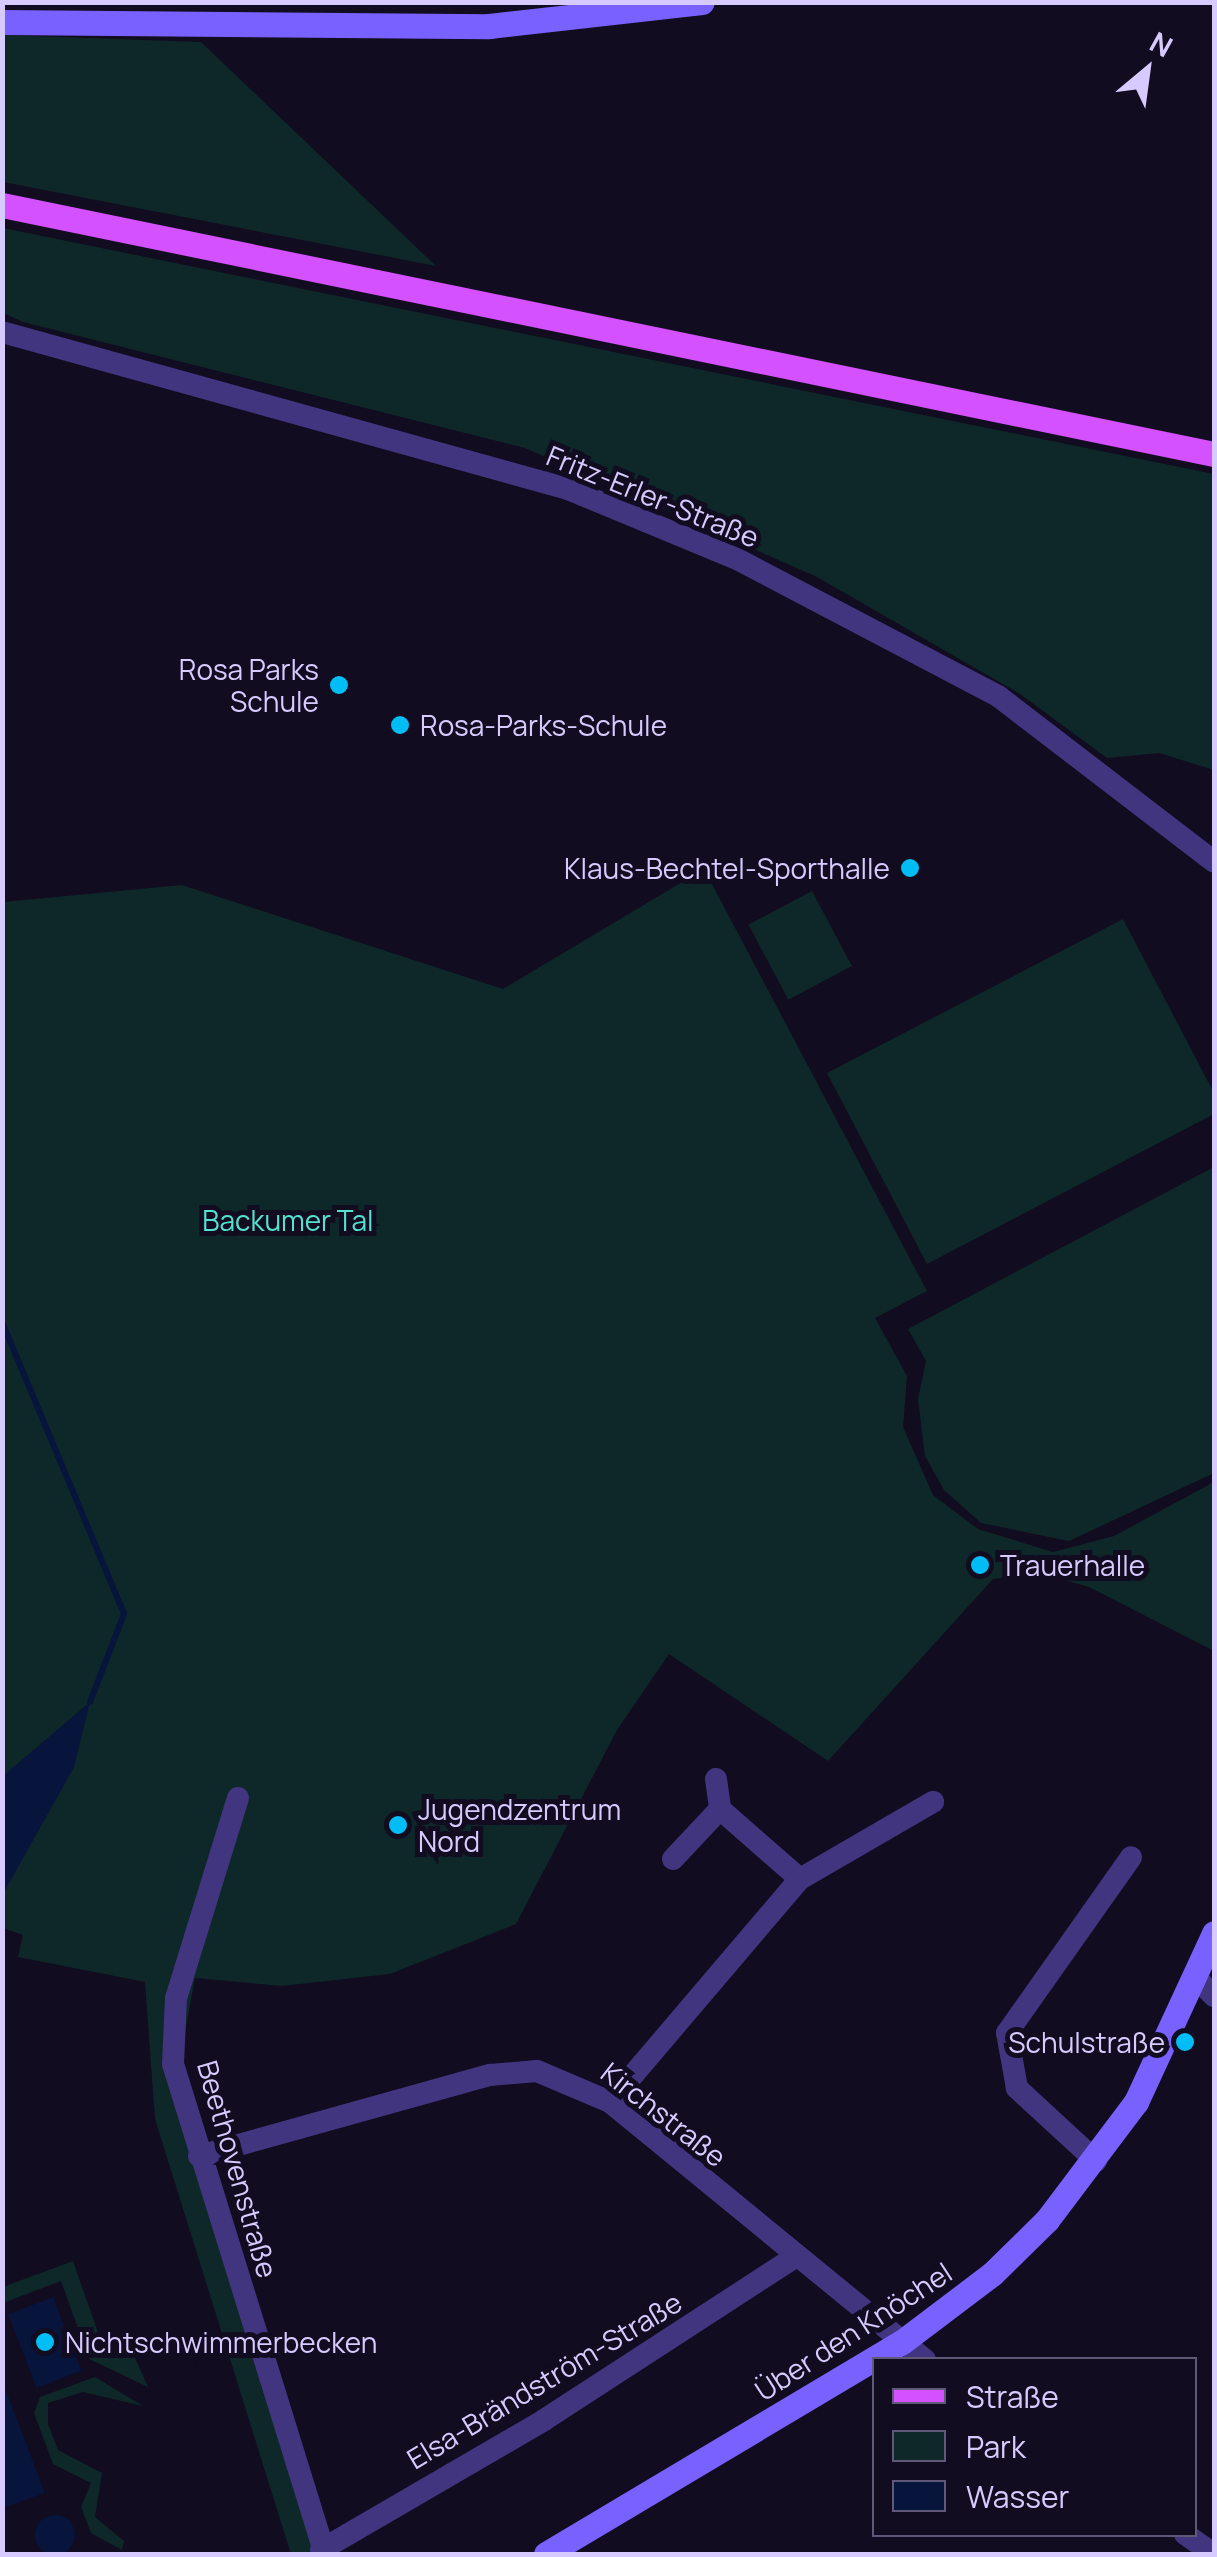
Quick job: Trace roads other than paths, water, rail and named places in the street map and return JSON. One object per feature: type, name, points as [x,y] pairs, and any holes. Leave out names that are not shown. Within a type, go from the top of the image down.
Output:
[{"type":"main road","points":[[2,22],[489,26],[702,2]]},
{"type":"main road","points":[[2,205],[1214,454]]},
{"type":"main road","name":"Über den Knöchel","points":[[877,2357],[992,2274],[1096,2161],[1207,1989],[1214,1934]]},
{"type":"main road","name":"Über den Knöchel","points":[[546,2554],[872,2360]]},
{"type":"street","name":"Fritz-Erler-Straße","points":[[2,332],[568,490],[738,560],[998,696],[1214,862]]},
{"type":"street","points":[[716,1779],[720,1809],[800,1879]]},
{"type":"street","name":"Beethovenstraße","points":[[238,1798],[176,1998],[174,2064],[323,2552]]},
{"type":"street","points":[[610,2102],[800,1879],[932,1802]]},
{"type":"street","points":[[674,1859],[720,1809]]},
{"type":"street","points":[[1096,2161],[1017,2088],[1007,2033],[1131,1857]]},
{"type":"street","name":"Kirchstraße","points":[[199,2156],[490,2075],[537,2071],[610,2102],[921,2357]]},
{"type":"street","name":"Elsa-Brändström-Straße","points":[[323,2552],[544,2420],[795,2257]]},
{"type":"street","points":[[1189,2537],[1214,2554]]},
{"type":"water","points":[[90,1702],[74,1767],[3,1894],[3,1776]]},
{"type":"water","name":"Nichtschwimmerbecken","points":[[53,2297],[81,2371],[36,2388],[8,2314]]},
{"type":"water","points":[[2,2380],[45,2493],[3,2508],[2,2508]]},
{"type":"water","points":[[55,2515],[69,2521],[75,2535],[69,2549],[55,2555],[41,2549],[35,2535],[41,2521]]},
{"type":"waterway","points":[[2,1322],[124,1614],[90,1702]]},
{"type":"place","name":"Rosa Parks Schule","points":[[339,685]]},
{"type":"place","name":"Rosa-Parks-Schule","points":[[400,725]]},
{"type":"place","name":"Klaus-Bechtel-Sporthalle","points":[[910,868]]},
{"type":"place","name":"Trauerhalle","points":[[980,1565]]},
{"type":"place","name":"Jugendzentrum Nord","points":[[398,1825]]},
{"type":"place","name":"Schulstraße","points":[[1185,2042]]},
{"type":"place","name":"Nichtschwimmerbecken","points":[[45,2342]]},
{"type":"park label","name":"Backumer Tal","points":[[288,1220]]}]
